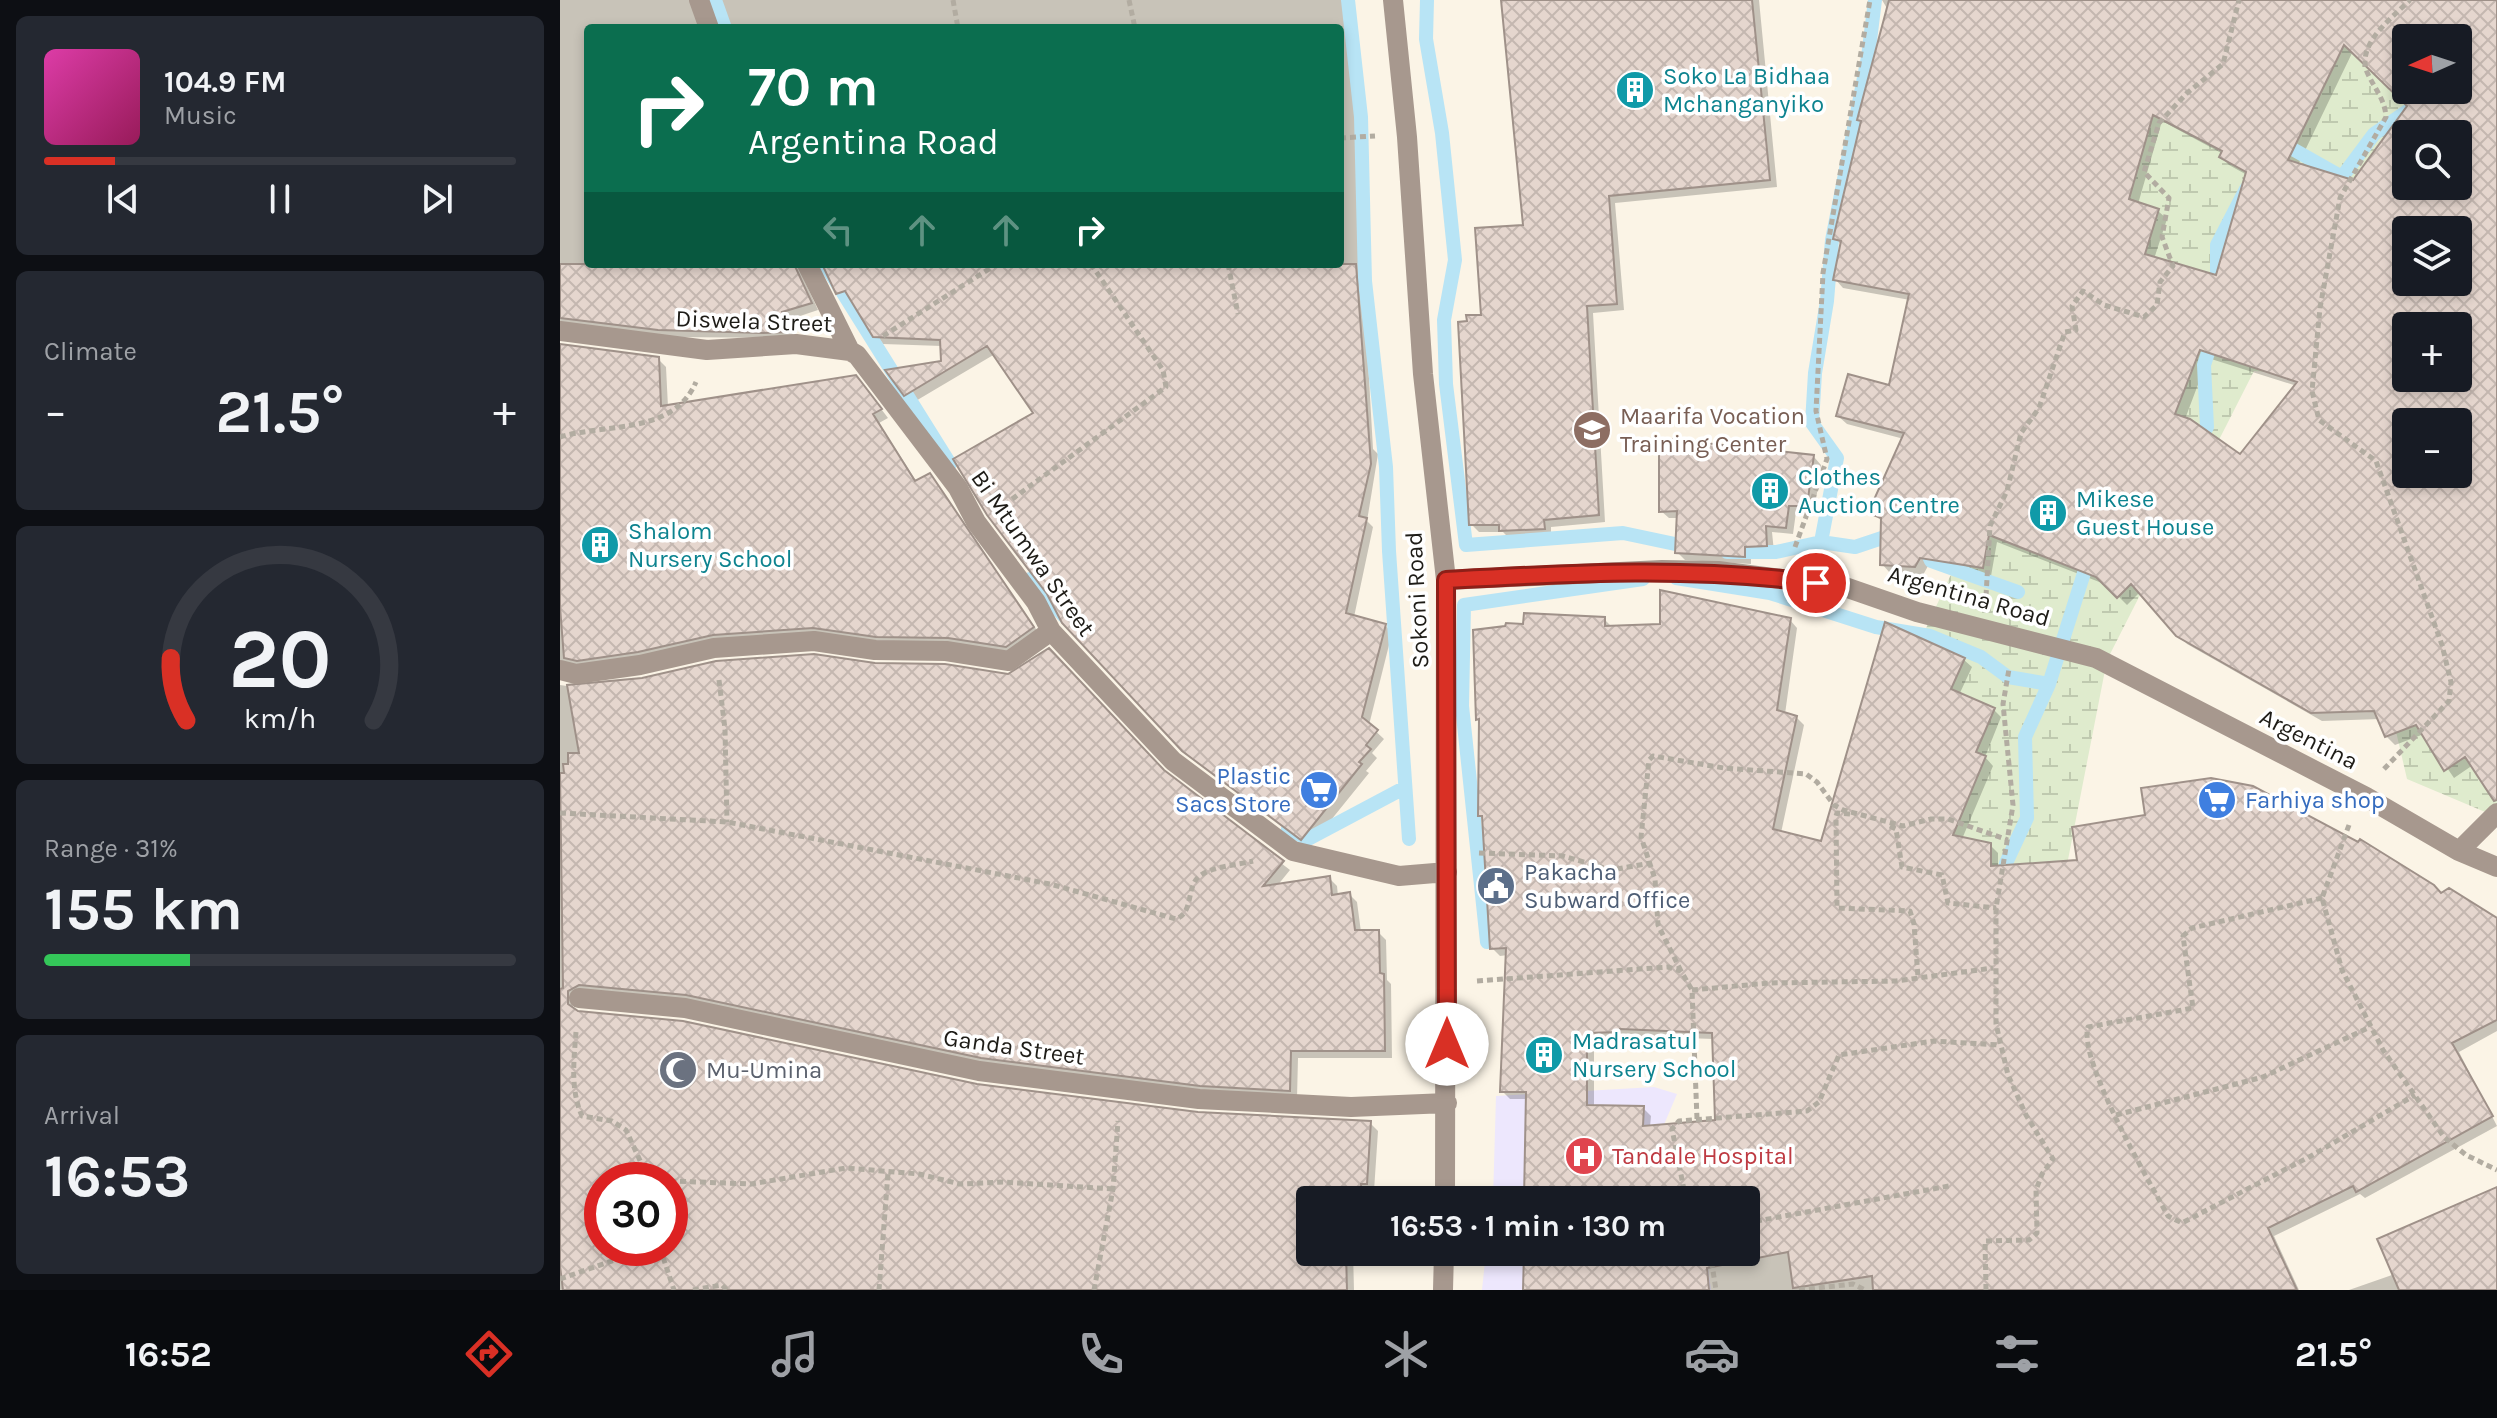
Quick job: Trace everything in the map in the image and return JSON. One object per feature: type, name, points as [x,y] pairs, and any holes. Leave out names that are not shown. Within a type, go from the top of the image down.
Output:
[{"type":"street","points":[[699,0],[708,24]]},
{"type":"street","name":"Sokoni Road","points":[[1393,0],[1407,137],[1423,374],[1446,580],[1448,984],[1445,1186]]},
{"type":"street","name":"Bi Mtumwa Street","points":[[809,268],[854,353],[958,488],[976,522],[1036,602],[1051,631],[1173,761],[1293,851],[1399,876],[1447,872]]},
{"type":"street","name":"Diswela Street","points":[[560,331],[707,350],[796,344],[854,353]]},
{"type":"street","name":"Argentina Road","points":[[1446,580],[1662,570],[1787,579],[1845,587],[1976,628],[2096,658]]},
{"type":"street","points":[[560,670],[576,674],[640,665],[714,648],[814,641],[875,650],[946,651],[1009,661],[1051,631]]},
{"type":"street","name":"Argentina","points":[[2096,658],[2366,797],[2459,851],[2497,867]]},
{"type":"street","points":[[2459,851],[2497,813]]},
{"type":"street","name":"Ganda Street","points":[[579,998],[685,1008],[979,1071],[1199,1099],[1351,1107],[1447,1103]]},
{"type":"street","points":[[1443,1290],[1444,1266]]},
{"type":"path","points":[[953,0],[957,24]]},
{"type":"path","points":[[1129,0],[1134,24]]},
{"type":"path","points":[[1787,579],[1827,459],[1816,411],[1823,273],[1870,0]]},
{"type":"path","points":[[1976,628],[1989,582],[1986,565],[1990,526],[2007,491],[2021,433],[2039,408],[2065,332],[2076,330],[2072,306],[2083,291],[2104,305],[2144,317],[2157,305],[2160,282],[2173,266],[2162,237],[2169,198],[2144,172],[2151,142],[2159,123],[2187,93],[2223,64],[2239,0]]},
{"type":"path","points":[[2409,1],[2367,49],[2366,70],[2385,104],[2386,117],[2340,198],[2320,308],[2312,391],[2319,420],[2376,461],[2442,645],[2451,682],[2449,701],[2394,756],[2353,816],[2334,859],[2322,898],[2336,954],[2370,1027],[2453,1147],[2497,1170]]},
{"type":"path","points":[[854,353],[991,268]]},
{"type":"path","points":[[976,522],[1166,387],[1163,370],[1094,268]]},
{"type":"path","points":[[1229,268],[1238,314]]},
{"type":"path","points":[[560,437],[658,420],[673,411],[693,390],[707,350]]},
{"type":"path","points":[[1986,1290],[1985,1241],[2029,1240],[2037,1233],[2036,1190],[2042,1174],[2053,1159],[2026,1115],[1999,1045],[1993,968],[1996,908],[2013,790],[2003,704],[2010,663],[2007,636]]},
{"type":"path","points":[[714,648],[725,729],[727,822]]},
{"type":"path","points":[[1697,1119],[1692,990],[1658,925],[1651,863],[1640,827],[1649,760],[1653,756],[1724,768],[1806,774],[1817,782],[1826,798],[1843,810],[1903,826],[1931,819],[1948,819],[2008,840]]},
{"type":"path","points":[[560,813],[727,822],[1050,884],[1176,919],[1186,911],[1193,883],[1200,876],[1293,851]]},
{"type":"path","points":[[1918,977],[1916,936],[1910,911],[1864,912],[1837,908],[1837,813],[1864,815],[1896,829],[1902,867],[1942,875],[1948,903],[1996,908]]},
{"type":"path","points":[[1447,872],[1479,853],[1563,856],[1611,870],[1651,863]]},
{"type":"path","points":[[2322,898],[2192,928],[2183,936],[2193,1008],[2088,1027],[2087,1037],[2101,1087],[2168,1216],[2182,1223],[2311,1156],[2415,1095]]},
{"type":"path","points":[[1448,984],[1668,967],[1681,971]]},
{"type":"path","points":[[1692,990],[1918,977],[1993,968]]},
{"type":"path","points":[[579,998],[574,1081],[577,1106],[582,1116],[612,1121],[626,1130],[641,1162]]},
{"type":"path","points":[[2116,1115],[2263,1077],[2370,1027]]},
{"type":"path","points":[[1683,1186],[1672,1129],[1679,1121],[1807,1111],[1819,1102],[1839,1055],[1934,1041],[1999,1045]]},
{"type":"path","points":[[1094,1290],[1113,1189],[1120,1087]]},
{"type":"path","points":[[688,1182],[751,1184],[846,1168],[919,1174],[960,1184],[1003,1182],[1113,1189]]},
{"type":"path","points":[[879,1290],[888,1173]]},
{"type":"path","points":[[1760,1220],[1949,1186]]},
{"type":"path","points":[[560,1279],[597,1266]]},
{"type":"path","points":[[666,1266],[674,1290]]},
{"type":"path","points":[[1712,1266],[1716,1290]]},
{"type":"path","points":[[1799,1290],[1853,1284],[1865,1290]]},
{"type":"path","points":[[693,1290],[722,1285],[727,1290]]},
{"type":"shaded area","name":"Tandale Hospital","points":[[1654,1087],[1677,1094],[1663,1127],[1680,1186],[1493,1186],[1496,1096]]},
{"type":"shaded area","points":[[1485,1266],[1708,1266],[1711,1290],[1482,1290]]},
{"type":"green space","points":[[2051,0],[2497,0],[2497,817],[2407,779],[2325,424],[2296,374],[2254,371],[2107,660],[2066,870],[2150,1231],[1851,790],[1985,501]]},
{"type":"building","points":[[1501,0],[1752,0],[1770,180],[1609,196],[1617,304],[1587,306],[1599,515],[1544,520],[1545,529],[1499,531],[1499,525],[1469,525],[1458,322],[1467,321],[1466,315],[1481,315],[1475,228],[1523,225]]},
{"type":"building","points":[[1889,0],[2497,0],[2497,800],[2494,801],[2465,757],[2444,771],[2416,725],[2385,737],[2374,711],[2311,713],[2176,636],[2131,584],[2117,598],[2096,577],[1989,535],[1983,568],[1920,558],[1915,567],[1880,565],[1881,518],[1868,513],[1904,433],[1836,416],[1848,374],[1889,385],[1909,294],[1833,280],[1841,241],[1833,239],[1861,121],[1857,120]],"holes":[[[2392,24],[2472,24],[2472,104],[2405,104],[2407,106],[2397,120],[2472,120],[2472,200],[2392,200],[2392,127],[2353,180],[2288,160],[2344,45],[2392,91]],[[2153,115],[2222,151],[2219,157],[2246,172],[2216,275],[2145,254],[2159,209],[2129,199]],[[2200,350],[2297,382],[2240,454],[2190,419],[2175,414]]]},
{"type":"building","points":[[560,264],[584,264],[584,268],[796,268],[812,303],[782,312],[788,332],[658,330],[560,318]]},
{"type":"building","points":[[1344,264],[1356,264],[1371,464],[1359,516],[1367,518],[1346,613],[1386,624],[1362,717],[1378,730],[1366,745],[1371,749],[1359,762],[1362,764],[1301,840],[1182,751],[1062,623],[1047,594],[987,515],[953,459],[1033,413],[987,346],[904,396],[885,370],[941,361],[940,340],[873,337],[845,291],[836,294],[824,268],[1344,268]]},
{"type":"building","points":[[560,344],[659,357],[661,406],[856,375],[882,409],[873,414],[915,481],[930,473],[1034,627],[1006,647],[948,638],[876,637],[813,628],[713,635],[638,652],[577,661],[564,658],[560,607]]},
{"type":"building","points":[[1659,438],[1814,455],[1807,506],[1789,506],[1786,528],[1766,526],[1767,546],[1745,547],[1745,557],[1675,553],[1677,511],[1659,512]]},
{"type":"building","points":[[1660,590],[1791,618],[1777,710],[1797,716],[1773,829],[1821,841],[1885,622],[1965,658],[1951,689],[1995,708],[1976,752],[1986,756],[1953,835],[1991,843],[1991,866],[2077,860],[2072,827],[2145,815],[2141,788],[2211,778],[2253,786],[2358,842],[2360,839],[2434,885],[2441,893],[2449,888],[2497,918],[2497,1020],[2452,1043],[2493,1116],[2356,1192],[2353,1186],[2268,1228],[2297,1290],[1873,1290],[1872,1276],[1793,1288],[1788,1252],[1760,1258],[1760,1186],[1524,1186],[1526,1092],[1500,1092],[1506,948],[1490,949],[1482,816],[1478,816],[1479,719],[1476,720],[1473,630],[1505,626],[1506,623],[1523,624],[1524,613],[1605,617],[1605,626],[1660,624]],"holes":[[[1620,1029],[1712,1033],[1715,1120],[1643,1126],[1644,1106],[1587,1105],[1587,1033],[1620,1032]]]},
{"type":"building","points":[[1049,648],[1164,770],[1284,861],[1263,886],[1330,876],[1332,895],[1350,892],[1355,930],[1379,930],[1380,973],[1384,974],[1385,1051],[1291,1051],[1290,1091],[1200,1086],[981,1058],[686,995],[579,985],[568,991],[568,1004],[578,1011],[683,1021],[977,1084],[1198,1112],[1371,1121],[1367,1184],[1296,1186],[1296,1266],[1346,1266],[1347,1290],[563,1290],[560,1266],[560,989],[563,988],[560,773],[564,773],[563,764],[568,764],[568,753],[579,753],[567,685],[642,678],[716,661],[814,654],[875,663],[945,664],[1008,674]]},
{"type":"building","points":[[2497,1187],[2497,1290],[2399,1290],[2377,1239]]},
{"type":"building","points":[[1524,1266],[1717,1266],[1707,1268],[1709,1290],[1523,1290]]},
{"type":"waterway","points":[[715,0],[724,24]]},
{"type":"waterway","points":[[1348,0],[1361,117],[1365,281],[1386,467],[1409,839]]},
{"type":"waterway","points":[[1427,0],[1426,39],[1442,133],[1455,260],[1444,320],[1446,384],[1466,545],[1623,533],[1694,548]]},
{"type":"waterway","points":[[1821,542],[1837,458],[1812,423],[1815,373],[1827,301],[1832,240],[1868,57],[1875,0]]},
{"type":"waterway","points":[[2280,156],[2289,147],[2342,177],[2374,134],[2418,104]]},
{"type":"waterway","points":[[2217,289],[2217,245],[2246,189]]},
{"type":"waterway","points":[[828,268],[950,464]]},
{"type":"waterway","points":[[2196,445],[2207,427],[2204,365],[2214,334]]},
{"type":"waterway","points":[[1727,552],[1776,552],[1821,542],[1855,547],[1897,533]]},
{"type":"waterway","points":[[1923,543],[1931,561],[2018,592]]},
{"type":"waterway","points":[[2003,881],[2006,863],[2027,818],[2025,737],[2049,684],[2090,554]]},
{"type":"waterway","points":[[1676,578],[1770,593],[1876,627],[1930,636],[1981,657],[2008,677],[2049,684]]},
{"type":"waterway","points":[[1030,579],[1064,616]]},
{"type":"waterway","points":[[1487,942],[1462,706],[1464,605],[1643,579]]},
{"type":"waterway","points":[[1288,829],[1308,839],[1404,788]]},
{"type":"place","name":"Soko La Bidhaa Mchanganyiko","points":[[1635,90]]},
{"type":"place","name":"Maarifa Vocation Training Center","points":[[1592,430]]},
{"type":"place","name":"Clothes Auction Centre","points":[[1770,491]]},
{"type":"place","name":"Mikese Guest House","points":[[2048,513]]},
{"type":"place","name":"Shalom Nursery School","points":[[600,545]]},
{"type":"place","name":"Plastic Sacs Store","points":[[1319,790]]},
{"type":"place","name":"Farhiya shop","points":[[2217,800]]},
{"type":"place","name":"Pakacha Subward Office","points":[[1496,886]]},
{"type":"place","name":"Madrasatul Nursery School","points":[[1544,1055]]},
{"type":"place","name":"Mu-Umina","points":[[678,1070]]},
{"type":"place","name":"Tandale Hospital","points":[[1584,1156]]},
{"type":"route","points":[[1447,1044],[1446,580],[1662,570],[1718,571],[1816,583]]}]
